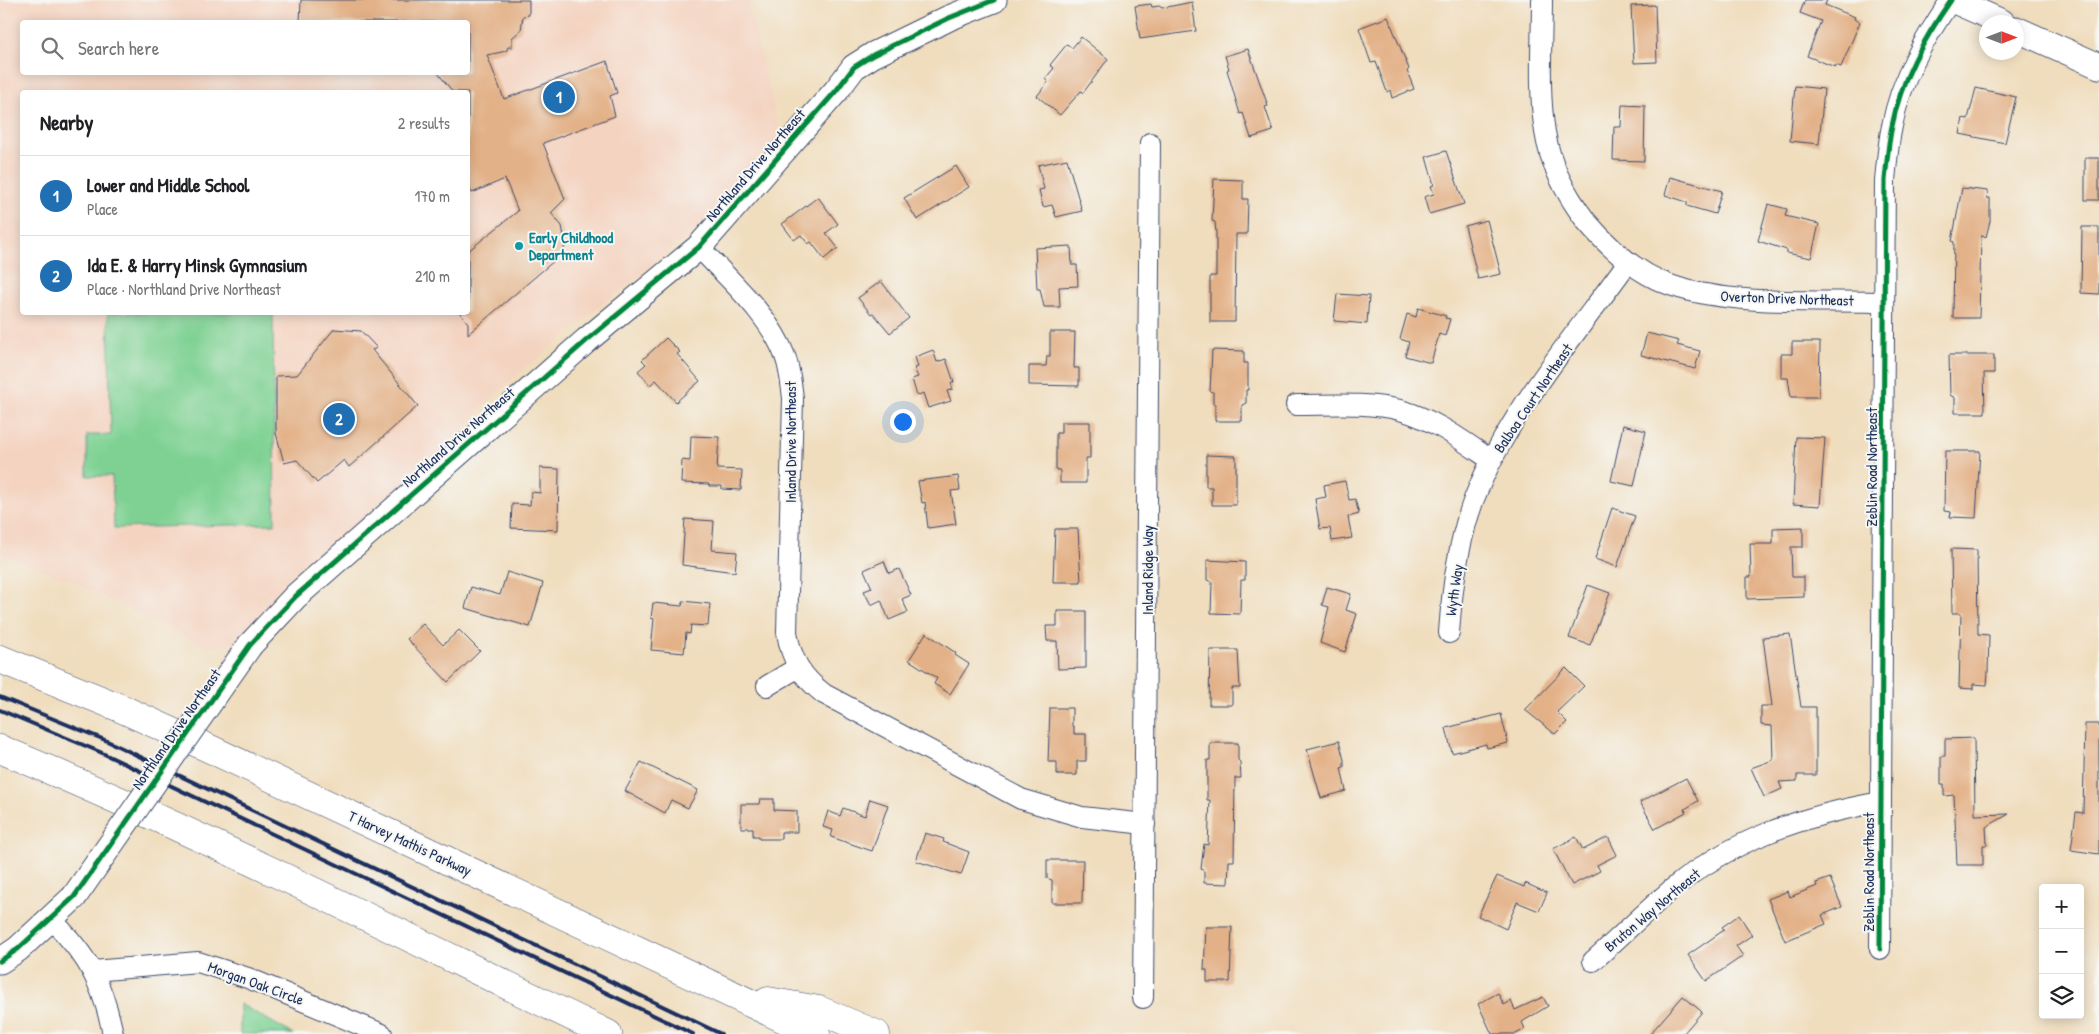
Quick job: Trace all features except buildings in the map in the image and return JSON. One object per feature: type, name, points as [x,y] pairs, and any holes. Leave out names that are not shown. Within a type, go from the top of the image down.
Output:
[{"type":"highway","name":"T Harvey Mathis Parkway","points":[[0,659],[118,707],[737,995],[816,1034]]},
{"type":"highway","points":[[0,749],[85,784],[608,1034]]},
{"type":"highway","points":[[266,870],[566,1034]]},
{"type":"highway","points":[[737,995],[819,1010],[876,1034]]},
{"type":"street","name":"Northland Drive Northeast","points":[[0,961],[18,949],[74,897],[250,645],[296,596],[587,340],[699,247],[836,92],[854,67],[910,36],[994,0]]},
{"type":"street","name":"Overton Drive Northeast","points":[[1542,0],[1541,103],[1545,135],[1557,173],[1576,208],[1601,238],[1628,262],[1673,286],[1713,296],[1747,299],[1884,302]]},
{"type":"street","points":[[1959,1],[1988,15]]},
{"type":"street","name":"Zeblin Road Northeast","points":[[1880,949],[1885,180],[1892,126],[1900,95],[1914,60],[1930,31],[1959,1]]},
{"type":"street","points":[[2024,33],[2099,66]]},
{"type":"street","name":"Inland Ridge Way","points":[[1144,998],[1150,142]]},
{"type":"street","name":"Inland Drive Northeast","points":[[699,247],[770,326],[785,356],[790,375],[793,398],[787,632],[790,650],[798,668],[810,683],[824,694],[1021,799],[1082,817],[1145,824]]},
{"type":"street","name":"Balboa Court Northeast","points":[[1460,547],[1474,501],[1491,460],[1521,410],[1628,262]]},
{"type":"street","points":[[1296,405],[1364,405],[1401,410],[1446,429],[1491,460]]},
{"type":"street","name":"Wyth Way","points":[[1449,633],[1452,588],[1460,547]]},
{"type":"street","points":[[767,686],[798,668]]},
{"type":"street","name":"Bruton Way Northeast","points":[[1593,961],[1674,888],[1731,850],[1800,820],[1840,809],[1881,802]]},
{"type":"street","points":[[50,918],[74,942],[93,970],[107,1005],[113,1034]]},
{"type":"street","name":"Morgan Oak Circle","points":[[93,970],[198,962],[248,978],[382,1034]]},
{"type":"shaded area","points":[[0,0],[747,0],[784,148],[682,241],[517,374],[352,539],[250,645],[206,647],[74,582],[0,553]]},
{"type":"green space","points":[[108,315],[273,315],[275,524],[114,528],[112,476],[87,476],[87,435],[111,435]]},
{"type":"green space","points":[[240,1004],[293,1034],[240,1034]]},
{"type":"railway","points":[[0,697],[105,740],[721,1034]]},
{"type":"railway","points":[[0,710],[100,752],[693,1034]]},
{"type":"cycle path","points":[[0,961],[18,949],[74,897],[250,645],[296,596],[587,340],[699,247],[836,91],[854,67],[873,55],[949,18],[994,0]]},
{"type":"cycle path","points":[[1880,949],[1885,180],[1891,133],[1901,92],[1923,45],[1951,0]]},
{"type":"place","name":"Lower and Middle School","points":[[559,97]]},
{"type":"place","name":"Early Childhood Department","points":[[519,246]]},
{"type":"place","name":"Ida E. & Harry Minsk Gymnasium","points":[[339,419]]}]
